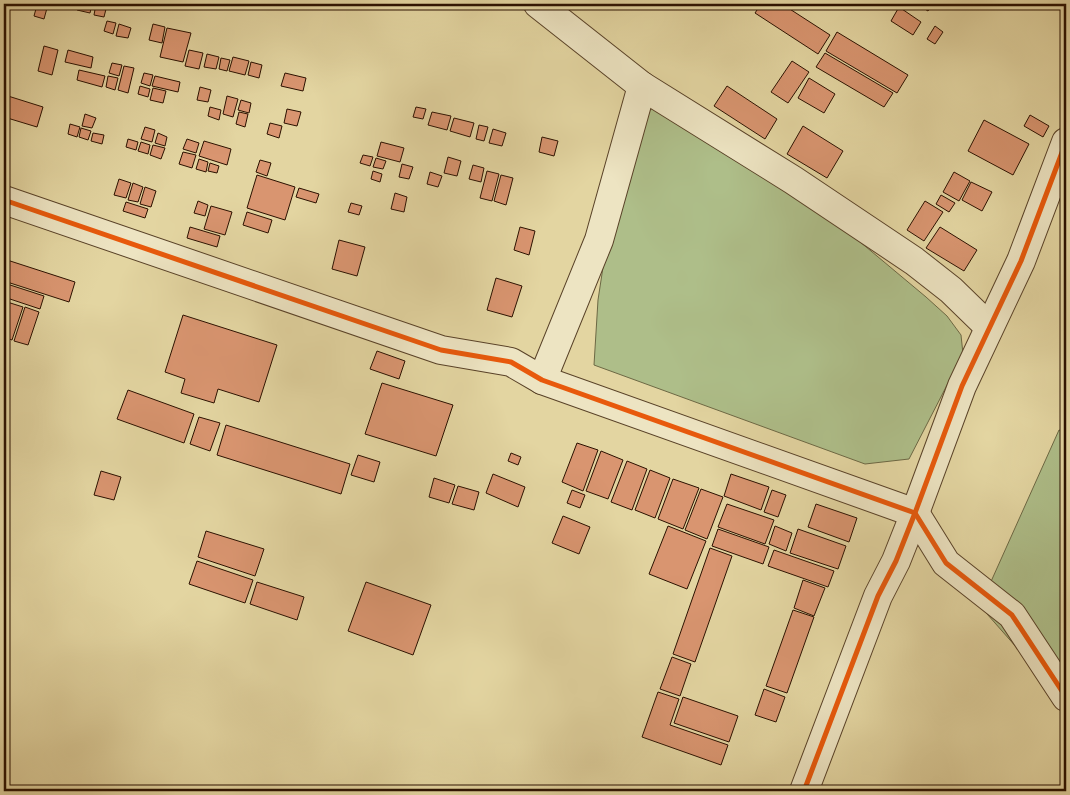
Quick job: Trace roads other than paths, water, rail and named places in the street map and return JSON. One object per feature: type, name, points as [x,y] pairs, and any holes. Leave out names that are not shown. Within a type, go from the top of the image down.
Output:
[{"type":"street","points":[[538,4],[642,86],[793,180],[914,261],[951,290],[988,326]]},
{"type":"street","points":[[542,380],[598,240],[642,86]]},
{"type":"street","points":[[804,791],[878,596],[896,561],[915,513],[962,386],[988,326],[1022,261],[1066,142]]},
{"type":"street","points":[[4,200],[441,350],[511,362],[542,380],[915,513],[946,563],[1012,616],[1066,697]]}]
